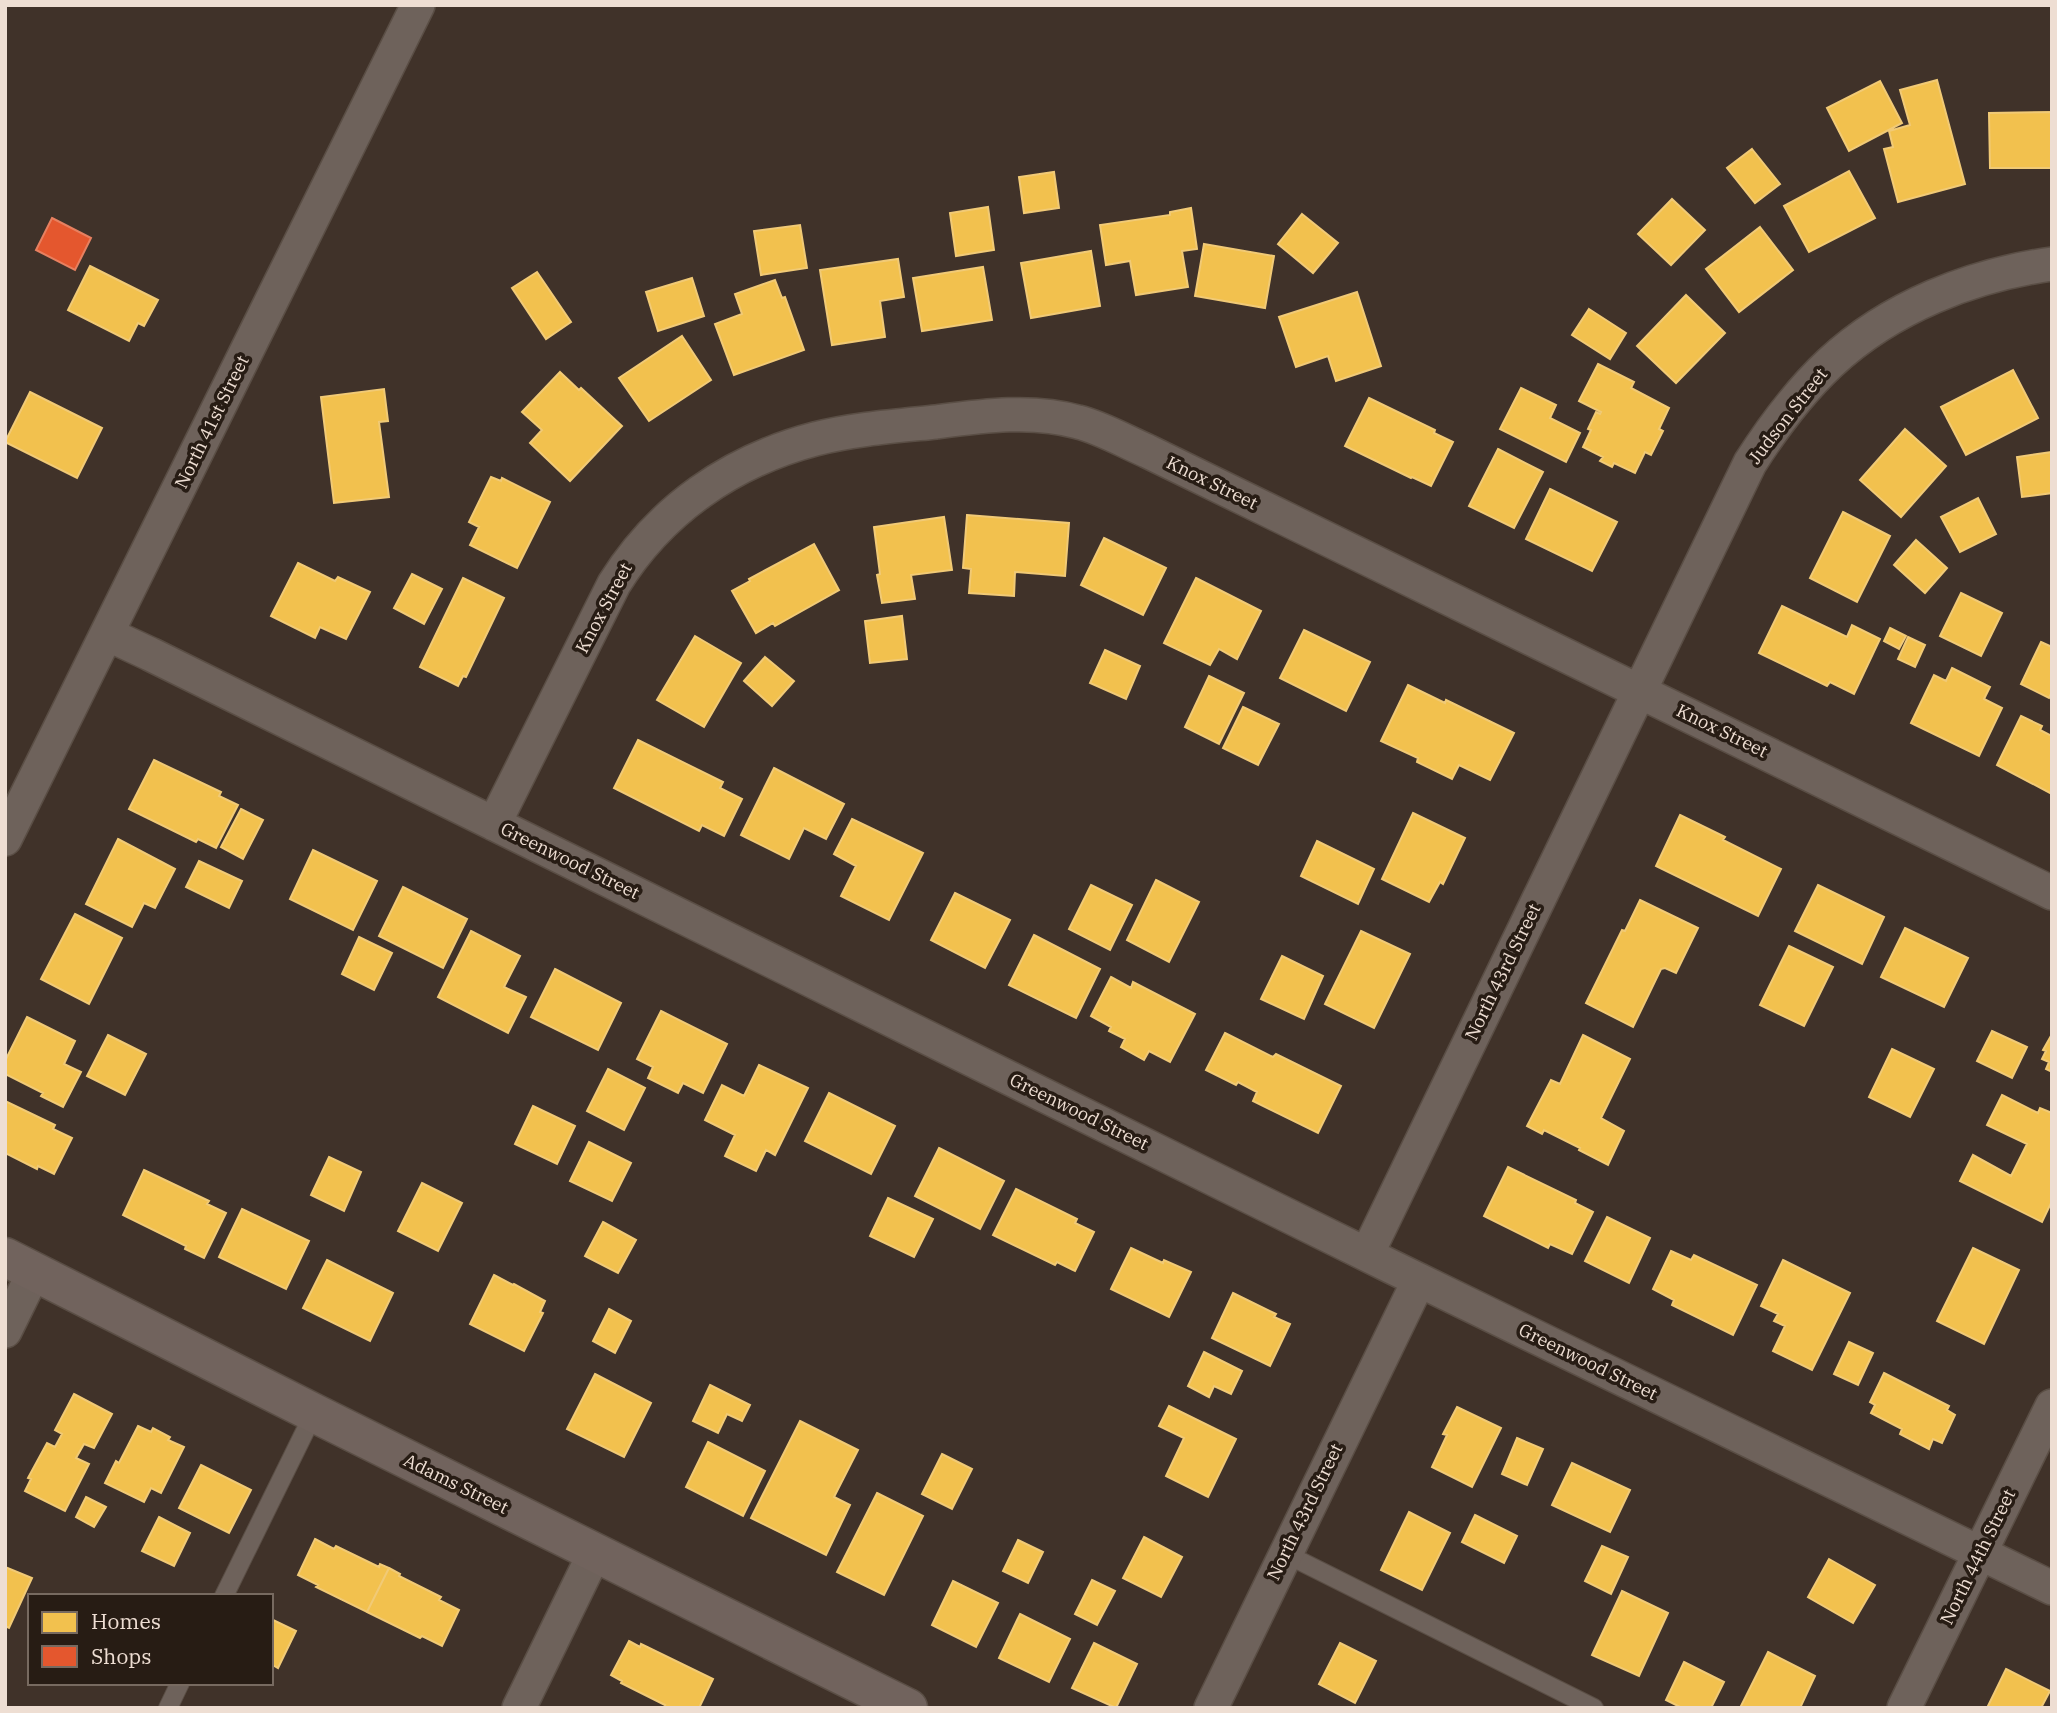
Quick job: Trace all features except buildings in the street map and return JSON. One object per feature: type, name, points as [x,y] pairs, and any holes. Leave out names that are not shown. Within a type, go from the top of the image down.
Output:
[{"type":"main road","name":"Adams Street","points":[[20,1265],[596,1552],[884,1702]]},
{"type":"street","name":"North 41st Street","points":[[5,839],[418,5]]},
{"type":"street","name":"Judson Street","points":[[1639,690],[1749,463],[1783,415],[1830,363],[1877,326],[1928,299],[1994,275],[2052,264]]},
{"type":"street","name":"Knox Street","points":[[494,824],[614,584],[631,557],[684,502],[730,472],[783,449],[816,439],[851,432],[979,417],[1032,415],[1152,438],[1639,690],[2052,893]]},
{"type":"street","name":"Greenwood Street","points":[[107,634],[1419,1280],[2052,1588]]},
{"type":"street","name":"North 43rd Street","points":[[1367,1254],[1639,690]]},
{"type":"street","points":[[5,1331],[20,1265]]},
{"type":"street","name":"North 43rd Street","points":[[1211,1708],[1419,1280]]},
{"type":"street","name":"North 44th Street","points":[[1904,1708],[2052,1406]]},
{"type":"street","points":[[519,1708],[596,1552]]},
{"type":"lane","points":[[225,1594],[314,1413]]},
{"type":"lane","points":[[1284,1553],[1594,1708]]},
{"type":"lane","points":[[168,1708],[179,1685]]}]
